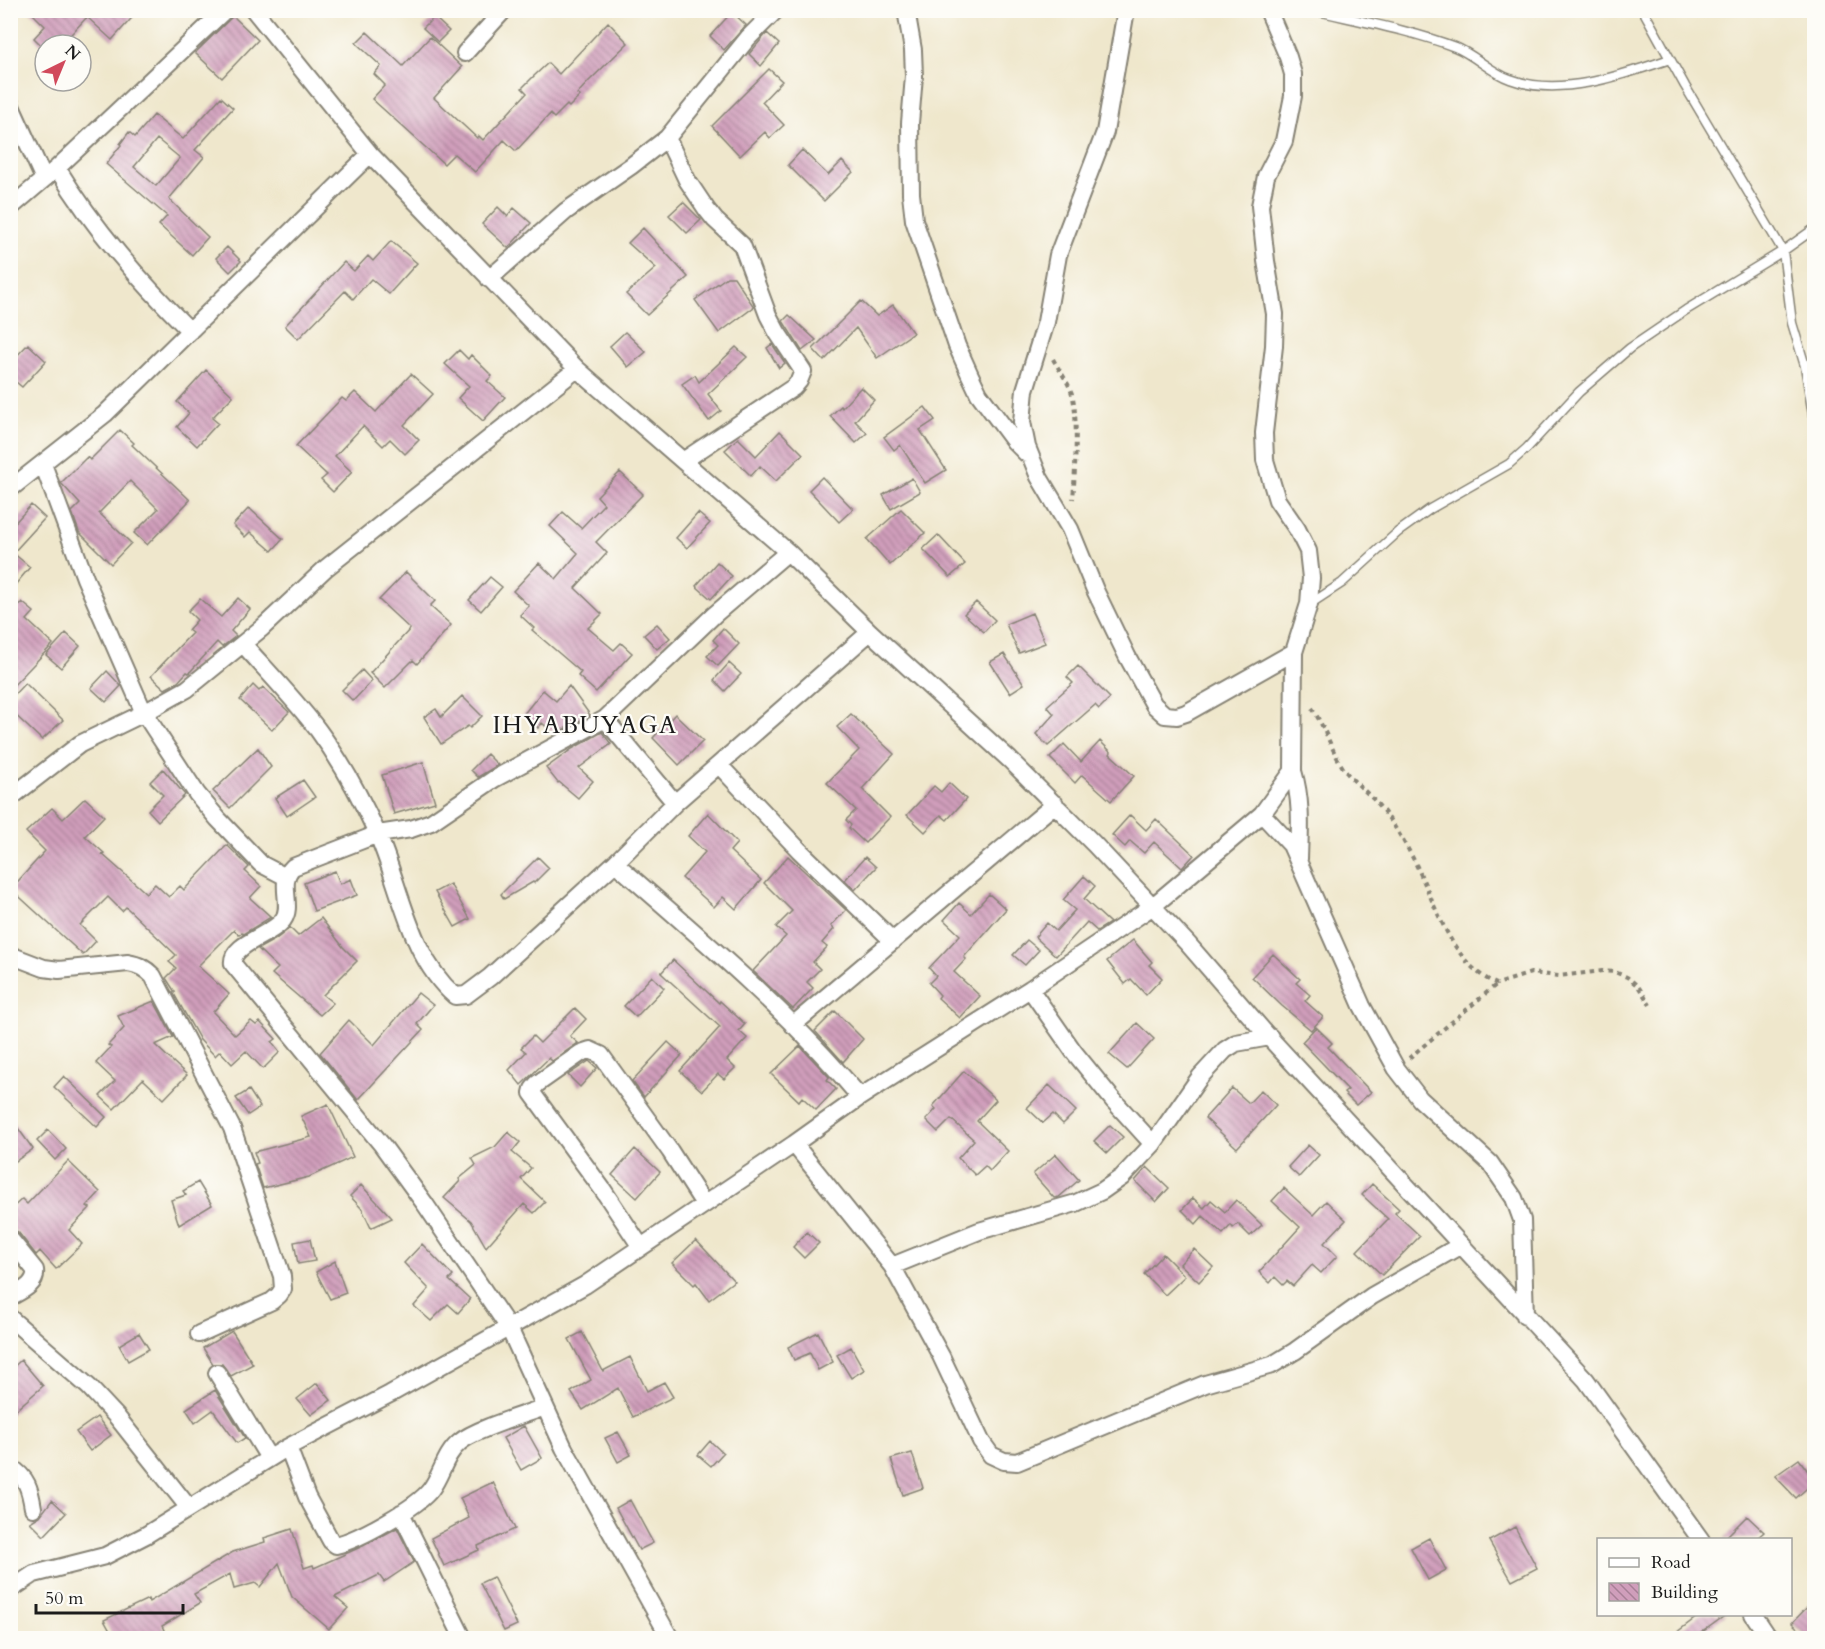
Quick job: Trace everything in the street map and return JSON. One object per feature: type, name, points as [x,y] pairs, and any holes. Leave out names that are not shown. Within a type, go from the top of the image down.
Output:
[{"type":"street","points":[[10,208],[225,10]]},
{"type":"street","points":[[254,10],[370,154],[577,369],[788,552],[870,632],[1055,804],[1153,906],[1269,1037],[1586,1380],[1700,1538]]},
{"type":"street","points":[[465,53],[504,10]]},
{"type":"street","points":[[489,279],[566,211],[667,138],[748,38],[776,10]]},
{"type":"street","points":[[906,10],[913,50],[914,76],[910,123],[911,194],[914,220],[957,346],[979,394],[1014,441],[1032,459]]},
{"type":"street","points":[[1126,10],[1105,132],[1058,255],[1046,322],[1025,390],[1022,414],[1023,435],[1039,477],[1070,530],[1095,590],[1127,656],[1155,705],[1166,715],[1177,716],[1186,713],[1294,651]]},
{"type":"street","points":[[1268,10],[1293,74],[1293,96],[1284,141],[1266,176],[1260,206],[1275,314],[1274,346],[1264,432],[1265,460],[1277,500],[1297,529],[1308,551],[1311,578],[1309,604],[1294,651],[1293,771],[1301,808],[1299,860]]},
{"type":"street","points":[[10,104],[50,173],[78,202],[113,249],[190,331]]},
{"type":"street","points":[[667,138],[681,170],[707,210],[742,244],[768,315],[802,371],[794,387],[683,461]]},
{"type":"street","points":[[10,489],[105,414],[370,154]]},
{"type":"street","points":[[10,798],[80,744],[144,713],[187,688],[243,644],[326,568],[577,369]]},
{"type":"street","points":[[43,464],[85,578],[144,713],[197,794],[218,819],[261,864],[286,877]]},
{"type":"street","points":[[670,1638],[592,1502],[509,1328],[382,1145],[233,964],[232,958],[237,951],[275,928],[283,920],[286,906],[286,877],[293,867],[378,834],[411,829],[431,822],[494,779],[605,719],[714,615],[788,552]]},
{"type":"street","points":[[243,644],[318,731],[346,772],[378,834],[424,956],[444,986],[456,996],[466,995],[490,977],[615,863],[675,803],[870,632]]},
{"type":"street","points":[[605,719],[675,803]]},
{"type":"street","points":[[718,765],[799,850],[893,941]]},
{"type":"street","points":[[10,1590],[34,1574],[105,1556],[146,1535],[288,1447],[390,1394],[585,1285],[860,1097],[1030,989],[1153,906],[1263,814],[1293,771]]},
{"type":"street","points":[[793,1025],[1055,804]]},
{"type":"street","points":[[1263,814],[1291,845],[1299,860],[1362,1006],[1396,1068],[1420,1099],[1490,1163],[1514,1198],[1522,1220],[1525,1316]]},
{"type":"street","points":[[615,863],[696,934],[793,1025],[833,1065],[860,1097]]},
{"type":"street","points":[[10,955],[44,968],[59,970],[128,963],[147,969],[153,976],[232,1128],[268,1230],[282,1276],[283,1289],[272,1301],[199,1334]]},
{"type":"street","points":[[1030,989],[1074,1052],[1113,1100],[1154,1144]]},
{"type":"street","points":[[892,1266],[969,1235],[1076,1203],[1102,1191],[1122,1177],[1154,1144],[1200,1077],[1225,1050],[1236,1044],[1269,1037]]},
{"type":"street","points":[[641,1247],[603,1190],[532,1093],[537,1084],[581,1053],[590,1050],[601,1055],[670,1151],[704,1204]]},
{"type":"street","points":[[794,1144],[892,1266],[941,1356],[981,1441],[991,1455],[1004,1461],[1017,1462],[1205,1384],[1272,1365],[1372,1296],[1461,1245]]},
{"type":"street","points":[[10,1239],[35,1270],[36,1276],[32,1283],[10,1298]]},
{"type":"street","points":[[10,1318],[89,1387],[110,1409],[189,1508]]},
{"type":"street","points":[[217,1373],[269,1458]]},
{"type":"street","points":[[288,1447],[307,1497],[330,1541],[336,1545],[375,1528],[401,1513],[429,1492],[449,1455],[470,1435],[545,1407]]},
{"type":"street","points":[[10,1467],[20,1473],[27,1482],[33,1508]]},
{"type":"street","points":[[401,1513],[463,1638]]},
{"type":"street","points":[[1754,1616],[1769,1638]]},
{"type":"lane","points":[[1313,10],[1412,34],[1457,48],[1508,79],[1533,85],[1577,84],[1630,73],[1670,59]]},
{"type":"lane","points":[[1643,10],[1783,251],[1792,323],[1805,366],[1815,421]]},
{"type":"lane","points":[[1309,604],[1342,583],[1398,532],[1430,509],[1509,464],[1579,392],[1630,348],[1815,229]]},
{"type":"path","points":[[1051,352],[1072,393],[1074,405],[1075,466],[1070,530]]},
{"type":"path","points":[[1294,686],[1321,722],[1345,771],[1375,801],[1418,865],[1440,921],[1459,950],[1474,969],[1497,984]]},
{"type":"path","points":[[1396,1068],[1497,984],[1531,973],[1558,976],[1602,971],[1615,972],[1627,977],[1638,986],[1650,1005]]},
{"type":"building","points":[[29,10],[139,10],[112,40],[87,17],[72,33],[39,33],[45,26]]},
{"type":"building","points":[[732,12],[746,25],[724,50],[710,36]]},
{"type":"building","points":[[233,16],[258,40],[222,78],[195,53]]},
{"type":"building","points":[[434,17],[449,31],[438,42],[423,28]]},
{"type":"building","points":[[608,22],[628,43],[577,94],[580,96],[569,107],[567,105],[554,118],[550,114],[516,151],[504,140],[475,172],[454,154],[444,164],[372,99],[385,85],[374,74],[381,66],[356,43],[367,32],[403,66],[430,37],[462,67],[434,98],[477,138],[479,136],[483,140],[527,93],[522,88],[534,76],[548,63],[559,74]]},
{"type":"building","points":[[767,33],[779,44],[761,66],[749,54]]},
{"type":"building","points":[[769,69],[782,81],[762,102],[784,125],[770,138],[765,132],[740,156],[712,126]]},
{"type":"building","points":[[221,97],[233,108],[195,150],[204,157],[169,199],[208,237],[192,255],[159,225],[167,216],[106,164],[129,132],[135,137],[154,115],[183,139]],"holes":[[[157,139],[180,158],[156,186],[134,167]]]},
{"type":"building","points":[[802,150],[828,175],[842,161],[853,172],[824,201],[788,165]]},
{"type":"building","points":[[683,202],[701,220],[687,233],[669,215]]},
{"type":"building","points":[[498,207],[507,216],[514,208],[531,223],[508,248],[482,224]]},
{"type":"building","points":[[643,228],[688,277],[647,315],[626,294],[656,268],[628,243]]},
{"type":"building","points":[[391,241],[417,263],[389,294],[371,279],[353,299],[345,291],[298,339],[285,326],[344,262],[354,271],[368,256],[373,261]]},
{"type":"building","points":[[227,247],[241,261],[230,272],[216,258]]},
{"type":"building","points":[[727,277],[734,277],[754,307],[719,333],[695,300]]},
{"type":"building","points":[[861,301],[877,316],[893,305],[913,333],[877,358],[856,328],[824,361],[813,349]]},
{"type":"building","points":[[789,315],[816,340],[802,351],[783,321]]},
{"type":"building","points":[[625,332],[646,352],[628,367],[610,346]]},
{"type":"building","points":[[28,344],[46,361],[22,387],[10,377],[10,363]]},
{"type":"building","points":[[772,344],[785,363],[779,368],[767,348]]},
{"type":"building","points":[[736,347],[747,357],[708,394],[721,411],[709,421],[682,384],[695,375],[699,382]]},
{"type":"building","points":[[459,350],[468,359],[471,355],[492,376],[487,381],[505,397],[483,421],[458,398],[469,386],[445,364]]},
{"type":"building","points":[[206,370],[233,396],[212,418],[218,423],[197,446],[177,427],[189,413],[177,402]]},
{"type":"building","points":[[411,374],[433,394],[404,425],[419,440],[405,454],[390,439],[383,446],[363,426],[335,456],[352,472],[333,492],[321,480],[327,475],[296,446],[342,398],[346,401],[355,392],[376,412]]},
{"type":"building","points":[[861,387],[874,400],[855,421],[867,433],[856,443],[830,416],[841,406],[842,408]]},
{"type":"building","points":[[925,407],[935,420],[920,430],[946,470],[925,483],[900,445],[894,450],[884,437]]},
{"type":"building","points":[[120,430],[134,443],[132,445],[190,500],[147,545],[134,533],[158,509],[130,481],[99,513],[131,543],[111,564],[79,532],[72,512],[80,504],[61,483],[87,457],[90,460]]},
{"type":"building","points":[[780,431],[803,454],[776,481],[760,466],[751,476],[725,450],[738,438],[756,456]]},
{"type":"building","points":[[620,472],[643,494],[596,542],[607,553],[575,588],[602,614],[588,628],[614,650],[621,643],[632,653],[596,692],[578,676],[581,672],[532,630],[534,628],[520,615],[529,606],[513,591],[539,563],[556,579],[578,553],[550,526],[563,512],[581,528],[604,504],[597,496]]},
{"type":"building","points":[[822,477],[853,509],[839,522],[809,490]]},
{"type":"building","points":[[912,478],[920,492],[891,509],[883,495]]},
{"type":"building","points":[[31,505],[45,518],[13,553],[30,567],[10,591],[10,528]]},
{"type":"building","points":[[249,508],[283,539],[272,551],[250,532],[245,537],[233,525]]},
{"type":"building","points":[[901,509],[925,533],[890,565],[867,539]]},
{"type":"building","points":[[698,513],[710,523],[687,548],[676,538]]},
{"type":"building","points":[[938,535],[965,564],[950,577],[923,549]]},
{"type":"building","points":[[717,562],[732,576],[711,599],[696,586]]},
{"type":"building","points":[[406,572],[435,601],[430,606],[451,625],[417,664],[413,660],[385,688],[370,673],[410,629],[379,600]]},
{"type":"building","points":[[490,577],[502,587],[481,611],[469,600]]},
{"type":"building","points":[[238,598],[250,609],[231,631],[236,636],[222,647],[217,642],[189,673],[187,672],[178,682],[165,689],[151,676],[192,633],[188,630],[197,620],[188,611],[200,599],[221,617]]},
{"type":"building","points":[[22,602],[34,612],[27,620],[53,644],[10,689],[10,604],[16,609]]},
{"type":"building","points":[[976,602],[995,620],[984,632],[964,614]]},
{"type":"building","points":[[1032,613],[1045,643],[1019,653],[1006,624]]},
{"type":"building","points":[[657,624],[670,638],[657,649],[644,635]]},
{"type":"building","points":[[723,628],[739,644],[718,666],[707,656],[718,645],[713,640]]},
{"type":"building","points":[[66,633],[80,646],[61,668],[46,655]]},
{"type":"building","points":[[1004,654],[1024,684],[1010,693],[990,662]]},
{"type":"building","points":[[729,663],[741,674],[725,691],[714,680]]},
{"type":"building","points":[[1078,666],[1110,698],[1099,709],[1095,705],[1048,746],[1036,734],[1054,714],[1047,706],[1073,683],[1067,677]]},
{"type":"building","points":[[362,670],[372,681],[353,701],[342,690]]},
{"type":"building","points":[[107,671],[121,686],[106,702],[91,688]]},
{"type":"building","points":[[25,683],[63,720],[42,740],[10,710],[10,699]]},
{"type":"building","points":[[253,685],[259,691],[263,687],[289,712],[272,730],[240,700]]},
{"type":"building","points":[[569,686],[590,715],[555,734],[542,723],[538,728],[523,715],[543,690],[556,701]]},
{"type":"building","points":[[462,696],[482,716],[470,728],[468,726],[441,744],[424,717],[436,709],[441,717]]},
{"type":"building","points":[[675,714],[703,741],[679,765],[653,738]]},
{"type":"building","points":[[851,714],[894,754],[862,789],[890,817],[865,843],[849,828],[851,825],[846,820],[856,810],[827,783],[859,750],[837,727]]},
{"type":"building","points":[[602,732],[611,744],[579,768],[593,781],[578,798],[558,783],[546,768],[572,749]]},
{"type":"building","points":[[1100,741],[1111,752],[1110,754],[1134,776],[1111,801],[1082,775],[1075,783],[1050,758],[1064,744],[1081,762]]},
{"type":"building","points":[[258,748],[271,767],[230,808],[213,791]]},
{"type":"building","points":[[487,754],[498,765],[478,777],[471,770]]},
{"type":"building","points":[[423,762],[435,802],[394,814],[382,775]]},
{"type":"building","points":[[163,769],[185,795],[158,821],[148,810],[163,795],[150,782]]},
{"type":"building","points":[[303,780],[315,797],[287,816],[275,798]]},
{"type":"building","points":[[949,783],[966,799],[947,820],[941,815],[925,832],[907,815],[934,786],[941,792]]},
{"type":"building","points":[[85,798],[104,816],[85,836],[146,893],[155,884],[169,897],[180,886],[184,890],[227,845],[249,867],[245,871],[261,886],[250,898],[271,917],[243,934],[239,935],[234,930],[198,966],[229,994],[213,1012],[235,1035],[251,1021],[256,1025],[260,1022],[276,1039],[272,1042],[280,1052],[263,1069],[246,1051],[232,1064],[220,1051],[215,1056],[200,1040],[166,978],[176,968],[169,962],[176,955],[126,907],[122,911],[108,897],[80,925],[96,941],[83,955],[11,889],[45,851],[26,832],[52,808],[63,819]]},
{"type":"building","points":[[708,813],[737,843],[730,851],[761,880],[736,909],[723,897],[714,907],[682,878],[705,852],[688,836]]},
{"type":"building","points":[[1130,815],[1146,830],[1156,819],[1194,855],[1182,868],[1154,842],[1144,853],[1130,841],[1125,847],[1112,835]]},
{"type":"building","points":[[788,856],[846,910],[831,926],[834,929],[822,943],[827,947],[813,962],[820,969],[807,982],[813,988],[793,1009],[753,971],[786,936],[776,927],[792,911],[764,883]]},
{"type":"building","points":[[538,857],[549,868],[534,883],[504,899],[501,894]]},
{"type":"building","points":[[865,857],[876,867],[855,890],[845,880]]},
{"type":"building","points":[[335,871],[340,884],[351,879],[357,895],[314,911],[304,883]]},
{"type":"building","points":[[1084,876],[1095,886],[1084,899],[1110,923],[1097,931],[1087,922],[1056,956],[1035,937],[1047,923],[1056,931],[1075,910],[1063,900]]},
{"type":"building","points":[[450,884],[470,919],[455,927],[435,892]]},
{"type":"building","points":[[989,894],[1006,909],[964,957],[966,959],[954,972],[980,996],[960,1018],[938,998],[940,995],[929,983],[936,976],[929,968],[960,935],[944,920],[959,903],[971,914]]},
{"type":"building","points":[[321,918],[357,961],[323,995],[333,1003],[320,1015],[272,974],[278,968],[258,949],[290,928],[298,936]]},
{"type":"building","points":[[1027,940],[1039,950],[1025,965],[1013,955]]},
{"type":"building","points":[[1133,940],[1152,962],[1149,965],[1162,978],[1146,995],[1131,979],[1125,984],[1107,961]]},
{"type":"building","points":[[1273,954],[1300,979],[1296,983],[1310,995],[1305,1001],[1323,1017],[1311,1030],[1252,977]]},
{"type":"building","points":[[673,960],[745,1024],[739,1031],[747,1038],[727,1060],[735,1068],[724,1079],[718,1074],[702,1091],[680,1071],[720,1027],[661,973]]},
{"type":"building","points":[[652,976],[664,988],[636,1017],[624,1006]]},
{"type":"building","points":[[418,993],[433,1005],[417,1024],[423,1030],[358,1100],[320,1053],[349,1020],[374,1045]]},
{"type":"building","points":[[154,1001],[173,1037],[155,1045],[187,1075],[164,1099],[143,1079],[114,1109],[100,1096],[115,1081],[96,1063],[111,1047],[108,1045],[124,1028],[118,1016]]},
{"type":"building","points":[[575,1008],[586,1019],[570,1036],[578,1043],[552,1061],[549,1058],[521,1085],[509,1070],[526,1052],[521,1048],[533,1036],[540,1043]]},
{"type":"building","points":[[835,1011],[863,1039],[843,1062],[815,1031]]},
{"type":"building","points":[[1137,1023],[1154,1039],[1127,1069],[1109,1054]]},
{"type":"building","points":[[1316,1027],[1332,1043],[1328,1047],[1371,1092],[1356,1105],[1344,1093],[1348,1090],[1302,1042]]},
{"type":"building","points":[[668,1042],[682,1055],[644,1097],[632,1081]]},
{"type":"building","points":[[800,1046],[829,1077],[827,1080],[836,1089],[816,1110],[802,1097],[799,1101],[771,1074]]},
{"type":"building","points":[[589,1061],[597,1068],[580,1087],[568,1075]]},
{"type":"building","points":[[964,1071],[996,1100],[977,1121],[1008,1151],[990,1171],[985,1166],[975,1175],[958,1158],[974,1140],[951,1119],[938,1132],[926,1120],[936,1109],[933,1106]]},
{"type":"building","points":[[64,1076],[106,1117],[97,1127],[54,1087]]},
{"type":"building","points":[[1049,1085],[1076,1111],[1063,1124],[1053,1114],[1043,1123],[1027,1108]]},
{"type":"building","points":[[1232,1088],[1249,1103],[1261,1090],[1276,1105],[1237,1148],[1205,1118]]},
{"type":"building","points":[[249,1090],[260,1107],[248,1115],[236,1098]]},
{"type":"building","points":[[328,1104],[353,1157],[309,1177],[263,1188],[255,1164],[258,1163],[254,1152],[311,1137],[301,1116]]},
{"type":"building","points":[[10,1117],[33,1149],[10,1165]]},
{"type":"building","points":[[1110,1125],[1123,1137],[1107,1153],[1094,1141]]},
{"type":"building","points":[[48,1130],[66,1149],[55,1160],[37,1141]]},
{"type":"building","points":[[508,1132],[520,1142],[512,1152],[531,1168],[521,1179],[545,1202],[534,1213],[524,1204],[486,1247],[471,1221],[444,1198],[460,1181],[459,1179],[476,1165],[472,1158],[495,1147]]},
{"type":"building","points":[[1308,1145],[1319,1155],[1299,1177],[1288,1167]]},
{"type":"building","points":[[635,1149],[660,1172],[637,1198],[612,1175]]},
{"type":"building","points":[[1056,1154],[1079,1180],[1059,1197],[1054,1198],[1033,1174]]},
{"type":"building","points":[[68,1161],[100,1192],[87,1206],[90,1208],[69,1230],[82,1244],[56,1269],[40,1251],[36,1255],[18,1232],[10,1229],[10,1210],[22,1199],[27,1204]]},
{"type":"building","points":[[1147,1167],[1169,1188],[1156,1202],[1135,1181]]},
{"type":"building","points":[[198,1182],[212,1205],[179,1225],[171,1200],[186,1195],[183,1191]]},
{"type":"building","points":[[1372,1184],[1399,1209],[1395,1213],[1420,1236],[1382,1275],[1357,1251],[1388,1219],[1362,1195]]},
{"type":"building","points":[[361,1185],[392,1218],[371,1228],[362,1209],[350,1196]]},
{"type":"building","points":[[1284,1188],[1313,1215],[1326,1201],[1346,1220],[1324,1243],[1337,1256],[1321,1273],[1312,1265],[1293,1286],[1287,1281],[1283,1285],[1275,1277],[1270,1283],[1259,1272],[1300,1227],[1272,1201]]},
{"type":"building","points":[[1193,1198],[1204,1208],[1211,1200],[1225,1212],[1236,1200],[1262,1225],[1250,1236],[1238,1224],[1233,1228],[1231,1225],[1223,1234],[1203,1216],[1196,1224],[1182,1210]]},
{"type":"building","points":[[807,1232],[819,1243],[804,1258],[793,1247]]},
{"type":"building","points":[[310,1239],[315,1261],[298,1264],[294,1242]]},
{"type":"building","points":[[696,1240],[734,1281],[709,1300],[696,1283],[694,1285],[672,1263]]},
{"type":"building","points":[[422,1244],[453,1276],[449,1280],[470,1299],[458,1313],[448,1304],[431,1321],[414,1306],[429,1289],[404,1263]]},
{"type":"building","points":[[1194,1249],[1213,1267],[1199,1282],[1180,1264]]},
{"type":"building","points":[[1163,1254],[1185,1276],[1165,1295],[1144,1274]]},
{"type":"building","points":[[335,1261],[346,1293],[330,1299],[316,1272]]},
{"type":"building","points":[[232,1331],[253,1364],[231,1376],[222,1364],[213,1364],[203,1348]]},
{"type":"building","points":[[582,1332],[603,1371],[630,1357],[647,1391],[664,1382],[673,1397],[633,1417],[618,1388],[583,1410],[571,1392],[591,1380],[569,1339]]},
{"type":"building","points":[[818,1332],[833,1362],[818,1370],[810,1353],[794,1360],[788,1347]]},
{"type":"building","points":[[139,1333],[149,1349],[128,1361],[119,1345]]},
{"type":"building","points":[[851,1347],[864,1370],[851,1378],[837,1355]]},
{"type":"building","points":[[21,1360],[43,1386],[10,1415],[10,1370]]},
{"type":"building","points":[[317,1383],[331,1400],[311,1415],[297,1399]]},
{"type":"building","points":[[215,1390],[245,1438],[237,1443],[213,1410],[195,1423],[186,1409]]},
{"type":"building","points":[[97,1417],[111,1435],[90,1451],[76,1432]]},
{"type":"building","points":[[524,1426],[542,1458],[521,1470],[503,1438]]},
{"type":"building","points":[[618,1432],[631,1455],[618,1462],[605,1438]]},
{"type":"building","points":[[710,1441],[723,1453],[711,1466],[698,1455]]},
{"type":"building","points":[[912,1453],[923,1488],[903,1495],[891,1459]]},
{"type":"building","points":[[1799,1459],[1815,1481],[1796,1498],[1775,1476]]},
{"type":"building","points":[[493,1482],[515,1529],[478,1546],[479,1550],[444,1566],[431,1538],[469,1518],[460,1498]]},
{"type":"building","points":[[52,1500],[66,1513],[44,1536],[30,1522],[40,1516]]},
{"type":"building","points":[[630,1500],[653,1543],[639,1550],[616,1508]]},
{"type":"building","points":[[1747,1516],[1764,1532],[1757,1538],[1725,1538]]},
{"type":"building","points":[[1515,1527],[1537,1568],[1512,1581],[1489,1541]]},
{"type":"building","points":[[397,1528],[414,1562],[384,1582],[379,1575],[335,1597],[348,1608],[329,1629],[292,1597],[279,1563],[260,1587],[255,1583],[234,1589],[230,1574],[194,1594],[200,1603],[162,1626],[165,1632],[152,1638],[114,1638],[104,1620],[148,1599],[149,1602],[233,1552],[265,1542],[264,1538],[292,1529],[304,1568],[313,1565],[314,1568]]},
{"type":"building","points":[[1429,1538],[1446,1570],[1428,1580],[1411,1548]]},
{"type":"building","points":[[493,1577],[517,1625],[504,1631],[480,1583]]},
{"type":"building","points":[[1815,1599],[1815,1638],[1808,1638],[1792,1623]]},
{"type":"building","points":[[1698,1616],[1724,1616],[1694,1638],[1669,1638]]},
{"type":"district","name":"IHYABUYAGA","points":[[585,725]]}]
